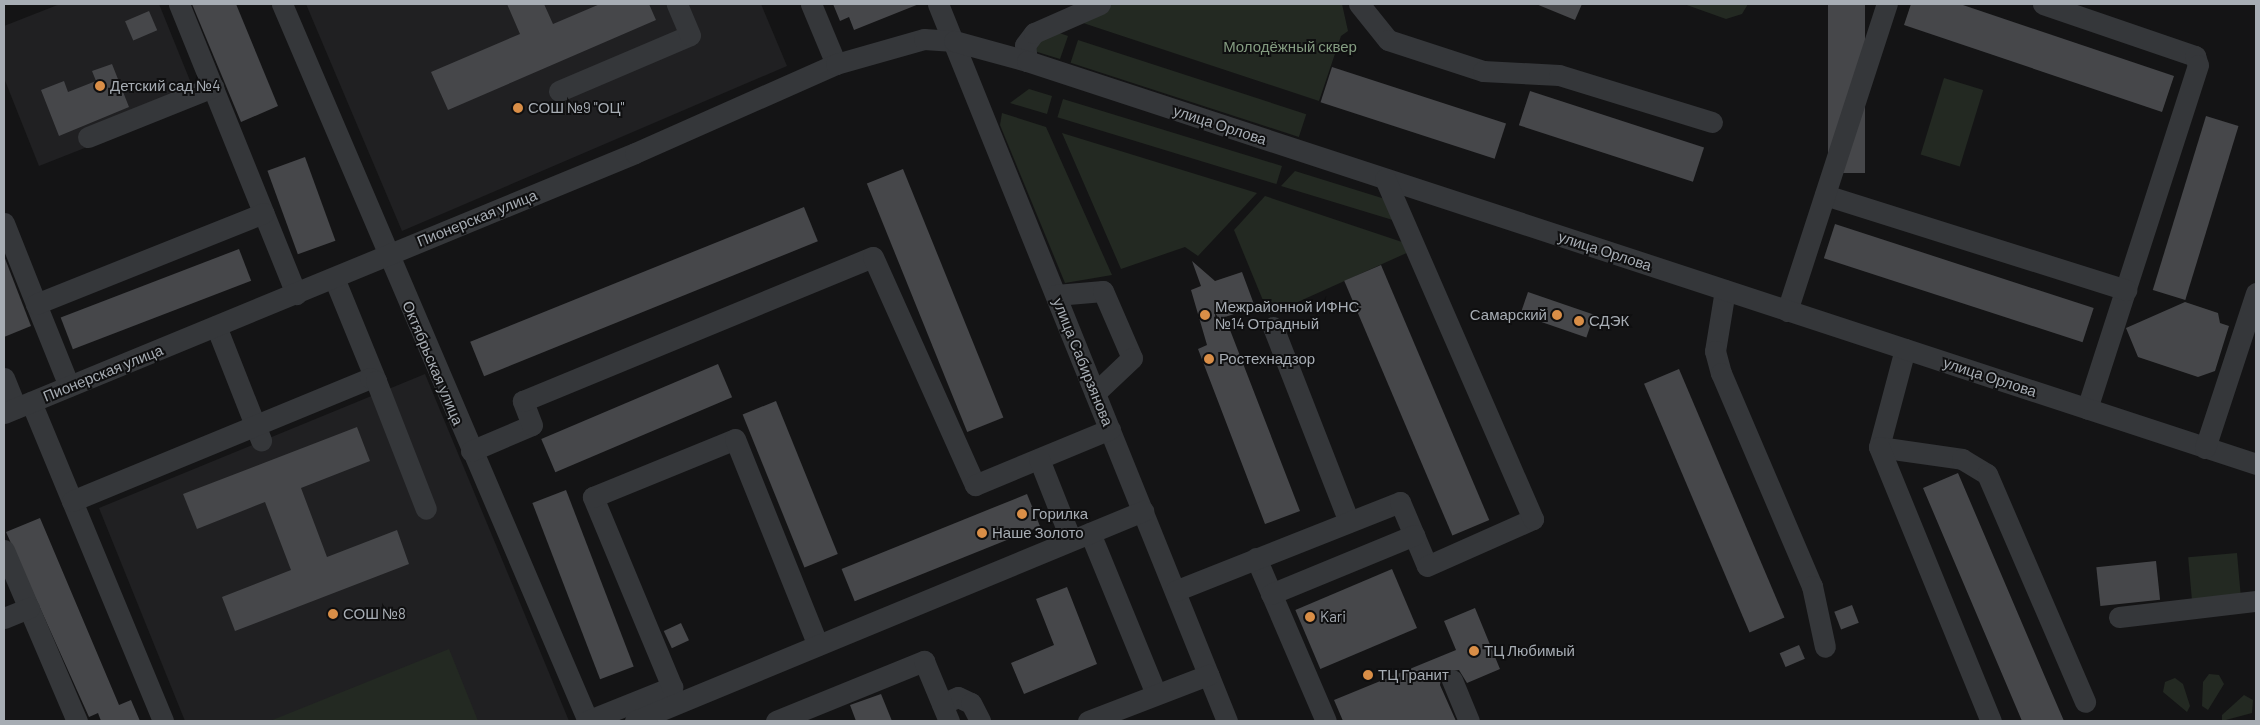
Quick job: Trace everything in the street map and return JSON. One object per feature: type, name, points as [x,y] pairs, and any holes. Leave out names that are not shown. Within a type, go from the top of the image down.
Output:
[{"type":"street","points":[[180,4],[296,294]]},
{"type":"street","points":[[559,91],[690,35],[677,4]]},
{"type":"street","points":[[811,4],[836,64]]},
{"type":"street","name":"улица Сабирзянова","points":[[938,4],[1227,721]]},
{"type":"street","points":[[1027,61],[1026,45],[1034,33],[1100,4]]},
{"type":"street","points":[[1359,4],[1388,40],[1483,70],[1559,75],[1712,122]]},
{"type":"street","points":[[1787,310],[1887,4]]},
{"type":"street","points":[[2043,4],[2195,56],[2198,65],[2087,409]]},
{"type":"street","name":"Октябрьская улица","points":[[289,6],[387,255],[588,721]]},
{"type":"street","name":"Пионерская улица","points":[[17,408],[296,294],[836,64],[924,39],[954,41]]},
{"type":"street","name":"улица Орлова","points":[[954,41],[1027,61],[2256,464]]},
{"type":"street","points":[[88,137],[213,87]]},
{"type":"street","points":[[1175,590],[1400,502],[1427,566],[1533,519],[1385,179]]},
{"type":"street","points":[[1825,195],[2126,290]]},
{"type":"street","points":[[36,304],[263,213]]},
{"type":"street","points":[[4,223],[69,386]]},
{"type":"street","points":[[471,451],[532,425],[523,401],[873,256],[975,485],[1110,429]]},
{"type":"street","points":[[334,278],[426,509]]},
{"type":"street","points":[[1056,295],[1103,290],[1132,358],[1095,393]]},
{"type":"street","points":[[1725,290],[1715,351],[1721,373],[1812,586],[1825,647]]},
{"type":"street","points":[[2205,448],[2251,326],[2256,293]]},
{"type":"street","points":[[216,326],[258,433]]},
{"type":"street","points":[[1273,327],[1349,522]]},
{"type":"street","points":[[1905,349],[1879,446],[1990,721]]},
{"type":"street","points":[[4,378],[17,408],[72,501],[163,721]]},
{"type":"street","points":[[72,501],[258,433],[370,378],[376,381]]},
{"type":"street","points":[[588,721],[672,686],[593,497],[734,439],[818,645]]},
{"type":"street","points":[[1879,446],[1962,459],[1987,474],[2085,702]]},
{"type":"street","points":[[1038,458],[1081,537],[1156,694]]},
{"type":"street","points":[[635,721],[1143,511]]},
{"type":"street","points":[[1271,594],[1414,535]]},
{"type":"street","points":[[4,550],[77,721]]},
{"type":"street","points":[[1256,558],[1326,721]]},
{"type":"street","points":[[2119,617],[2256,601]]},
{"type":"street","points":[[4,618],[29,608]]},
{"type":"street","points":[[776,721],[924,662],[946,713]]},
{"type":"street","points":[[1088,721],[1208,675]]},
{"type":"street","points":[[1452,680],[1469,721]]},
{"type":"street","points":[[946,713],[958,696],[972,703],[980,721]]},
{"type":"shaded area","name":"Детский сад №4","points":[[60,4],[159,4],[199,103],[39,166],[4,78],[4,26]]},
{"type":"shaded area","name":"СОШ №9 \"ОЦ\"","points":[[306,4],[761,4],[787,66],[402,231]]},
{"type":"shaded area","name":"СОШ №8","points":[[425,374],[569,721],[185,721],[99,508]]},
{"type":"green space","name":"Молодёжный сквер","points":[[1111,4],[1342,4],[1348,31],[1341,36],[1319,101],[1074,20]]},
{"type":"green space","points":[[1684,4],[1748,4],[1742,14],[1726,19]]},
{"type":"green space","points":[[1051,30],[1068,36],[1060,59],[1031,50]]},
{"type":"green space","points":[[1078,40],[1306,114],[1299,137],[1071,63]]},
{"type":"green space","points":[[1944,78],[1983,90],[1960,166],[1921,155]]},
{"type":"green space","points":[[1029,89],[1052,96],[1047,114],[1010,103]]},
{"type":"green space","points":[[1063,99],[1282,166],[1276,184],[1057,117]]},
{"type":"green space","points":[[1002,113],[1046,127],[1112,275],[1065,283],[1000,125]]},
{"type":"green space","points":[[1062,133],[1257,193],[1198,256],[1185,247],[1121,269]]},
{"type":"green space","points":[[1295,171],[1385,199],[1396,221],[1281,186]]},
{"type":"green space","points":[[1265,196],[1405,243],[1411,251],[1269,315],[1234,230]]},
{"type":"green space","points":[[2237,553],[2241,596],[2192,600],[2188,557]]},
{"type":"green space","points":[[449,649],[478,721],[270,721]]},
{"type":"green space","points":[[2209,674],[2219,675],[2224,684],[2208,710],[2202,706],[2203,682]]},
{"type":"green space","points":[[2175,678],[2183,684],[2190,706],[2187,712],[2163,692],[2165,682]]},
{"type":"green space","points":[[2244,695],[2253,700],[2252,713],[2222,721],[2222,715]]},
{"type":"building","points":[[192,4],[236,4],[278,106],[241,122]]},
{"type":"building","points":[[507,4],[544,4],[553,24],[600,4],[649,4],[656,20],[448,110],[431,72],[520,34]]},
{"type":"building","points":[[833,4],[919,4],[854,30],[849,17],[840,21]]},
{"type":"building","points":[[1536,4],[1582,4],[1575,20]]},
{"type":"building","points":[[1828,4],[1865,4],[1865,173],[1828,173]]},
{"type":"building","points":[[1911,4],[1960,4],[2174,76],[2162,112],[1904,25]]},
{"type":"building","points":[[149,11],[157,30],[133,40],[125,21]]},
{"type":"building","points":[[112,64],[129,107],[59,136],[41,90],[64,81],[68,92],[96,81],[92,71]]},
{"type":"building","points":[[1332,67],[1506,124],[1495,159],[1321,102]]},
{"type":"building","points":[[1530,91],[1704,148],[1693,182],[1519,125]]},
{"type":"building","points":[[2206,116],[2239,126],[2185,300],[2153,290]]},
{"type":"building","points":[[305,157],[335,241],[298,254],[267,171]]},
{"type":"building","points":[[903,169],[1003,417],[967,432],[867,184]]},
{"type":"building","points":[[804,207],[818,241],[484,376],[470,342]]},
{"type":"building","points":[[1835,224],[2094,308],[2083,342],[1824,258]]},
{"type":"building","points":[[239,249],[251,281],[73,349],[61,317]]},
{"type":"building","points":[[4,256],[31,326],[4,337]]},
{"type":"building","points":[[1192,261],[1215,281],[1242,272],[1255,307],[1225,317],[1300,511],[1265,524],[1198,349],[1207,345],[1191,290],[1201,286]]},
{"type":"building","points":[[1381,265],[1489,520],[1452,536],[1344,281]]},
{"type":"building","name":"Самарский","points":[[1528,292],[1594,315],[1586,337],[1520,315]]},
{"type":"building","points":[[2185,302],[2218,313],[2220,323],[2229,326],[2215,371],[2198,377],[2138,357],[2126,328]]},
{"type":"building","points":[[718,364],[732,397],[555,472],[541,439]]},
{"type":"building","points":[[1679,369],[1784,618],[1750,632],[1644,384]]},
{"type":"building","points":[[776,401],[838,554],[804,567],[743,414]]},
{"type":"building","points":[[357,427],[370,461],[301,488],[327,557],[397,530],[409,564],[235,631],[222,597],[291,570],[265,502],[197,529],[183,494]]},
{"type":"building","points":[[1958,473],[2064,721],[2022,721],[1923,488]]},
{"type":"building","points":[[566,490],[634,666],[600,679],[532,503]]},
{"type":"building","points":[[1027,494],[1040,526],[855,601],[842,569]]},
{"type":"building","points":[[40,518],[119,705],[131,700],[140,721],[101,721],[98,713],[89,717],[6,532]]},
{"type":"building","points":[[2156,561],[2160,600],[2100,606],[2096,567]]},
{"type":"building","points":[[1392,569],[1417,628],[1320,669],[1295,610]]},
{"type":"building","points":[[1067,587],[1097,664],[1024,694],[1011,663],[1054,645],[1036,599]]},
{"type":"building","points":[[1852,605],[1859,623],[1841,630],[1834,612]]},
{"type":"building","points":[[1475,608],[1500,669],[1467,683],[1459,670],[1442,672],[1440,685],[1456,721],[1343,721],[1334,700],[1456,650],[1444,621]]},
{"type":"building","points":[[681,623],[689,640],[672,648],[664,631]]},
{"type":"building","points":[[1799,645],[1805,659],[1786,667],[1780,653]]},
{"type":"building","points":[[881,694],[892,721],[856,721],[850,705]]},
{"type":"place","name":"Детский сад №4","points":[[100,86]]},
{"type":"place","name":"СОШ №9 \"ОЦ\"","points":[[518,108]]},
{"type":"place","name":"Межрайонной ИФНС №14 Отрадный","points":[[1205,315]]},
{"type":"place","name":"Самарский","points":[[1557,315]]},
{"type":"place","name":"СДЭК","points":[[1579,321]]},
{"type":"place","name":"Ростехнадзор","points":[[1209,359]]},
{"type":"place","name":"Горилка","points":[[1022,514]]},
{"type":"place","name":"Наше Золото","points":[[982,533]]},
{"type":"place","name":"СОШ №8","points":[[333,614]]},
{"type":"place","name":"Kari","points":[[1310,617]]},
{"type":"place","name":"ТЦ Любимый","points":[[1474,651]]},
{"type":"place","name":"ТЦ Гранит","points":[[1368,675]]}]
